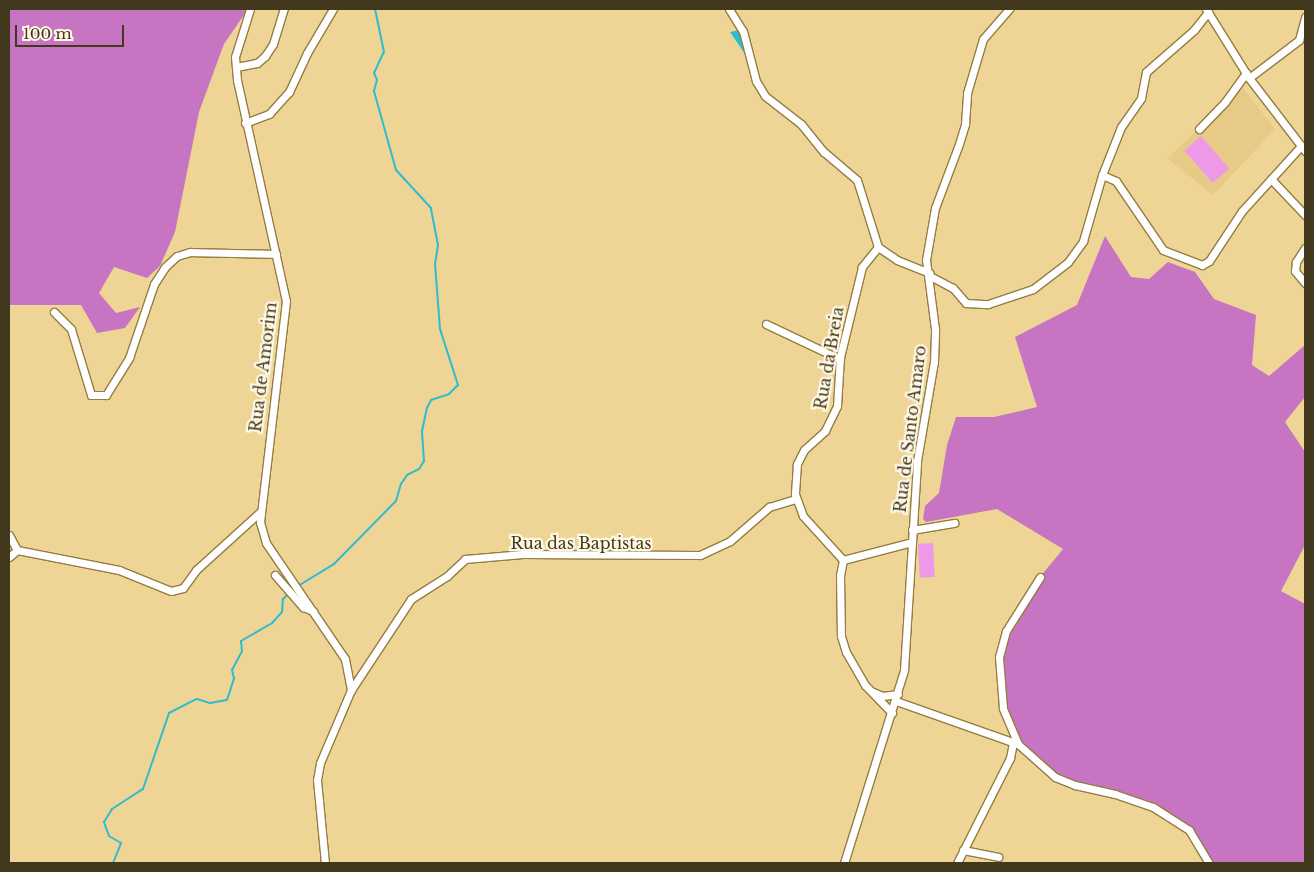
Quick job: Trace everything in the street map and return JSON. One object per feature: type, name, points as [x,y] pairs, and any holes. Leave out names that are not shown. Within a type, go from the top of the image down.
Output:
[{"type":"street","name":"Rua de Amorim","points":[[250,9],[235,57],[236,67],[245,123],[286,302],[260,512],[266,543],[345,659],[350,690],[345,709],[320,763],[316,780],[325,863]]},
{"type":"street","points":[[236,67],[258,63],[266,56],[273,44],[284,9]]},
{"type":"street","points":[[245,123],[269,114],[289,92],[307,53],[333,9]]},
{"type":"street","points":[[729,9],[743,31],[756,82],[765,96],[801,124],[824,152],[857,180],[878,248],[897,260],[929,274],[953,288],[971,305],[988,304],[1033,289],[1076,253],[1083,241],[1102,175],[1121,127],[1141,98],[1146,72],[1194,30],[1207,11],[1248,75],[1303,149],[1242,212],[1209,261],[1202,265],[1163,250],[1116,181],[1102,175]]},
{"type":"street","name":"Rua de Santo Amaro","points":[[844,863],[897,697],[908,627],[917,461],[934,362],[929,274],[926,260],[935,208],[965,124],[967,93],[983,39],[1009,9]]},
{"type":"street","points":[[1199,129],[1248,75],[1298,40],[1305,16]]},
{"type":"street","points":[[1271,180],[1305,215]]},
{"type":"street","name":"Rua da Breia","points":[[843,560],[803,516],[796,499],[797,464],[804,450],[831,422],[837,406],[840,359],[862,268],[878,248]]},
{"type":"street","points":[[1305,248],[1296,262],[1295,271],[1305,283]]},
{"type":"street","points":[[54,312],[71,329],[91,395],[106,395],[129,358],[154,284],[165,267],[177,256],[190,252],[276,254]]},
{"type":"street","points":[[766,324],[840,359]]},
{"type":"street","name":"Rua das Baptistas","points":[[350,690],[411,599],[447,576],[465,559],[523,554],[700,556],[730,541],[769,507],[796,499]]},
{"type":"street","points":[[17,550],[119,570],[171,591],[183,588],[196,570],[260,512]]},
{"type":"street","points":[[912,530],[954,523]]},
{"type":"street","points":[[9,535],[17,550]]},
{"type":"street","points":[[892,713],[867,688],[853,669],[841,636],[840,575],[843,560],[912,542]]},
{"type":"street","points":[[9,557],[17,550]]},
{"type":"street","points":[[275,575],[303,607],[314,612]]},
{"type":"street","points":[[957,863],[1016,743],[1003,708],[999,657],[1006,631],[1040,577]]},
{"type":"street","points":[[867,688],[882,696],[897,697],[1016,743],[1056,777],[1153,807],[1177,820],[1199,842],[1209,863]]},
{"type":"street","points":[[963,850],[998,857]]},
{"type":"shaded area","points":[[9,9],[248,9],[224,44],[199,112],[175,232],[160,266],[147,278],[114,267],[99,293],[116,313],[140,307],[125,328],[97,333],[81,305],[9,305]]},
{"type":"shaded area","points":[[1243,88],[1275,129],[1213,195],[1167,158],[1197,131],[1202,131]]},
{"type":"shaded area","points":[[1201,136],[1229,168],[1213,183],[1184,150]]},
{"type":"shaded area","points":[[1105,236],[1131,277],[1149,279],[1168,262],[1195,272],[1214,299],[1256,315],[1252,365],[1269,376],[1305,345],[1305,397],[1285,422],[1305,452],[1305,545],[1281,591],[1305,604],[1305,863],[1209,863],[1199,842],[1153,807],[1055,777],[1018,744],[1003,708],[999,682],[1006,631],[1040,577],[1063,549],[997,509],[926,522],[923,519],[925,506],[939,493],[947,445],[956,417],[994,417],[1037,407],[1015,337],[1077,305]]},
{"type":"shaded area","points":[[933,543],[935,577],[920,578],[918,544]]},
{"type":"water","points":[[740,30],[749,60],[730,32]]},
{"type":"waterway","points":[[298,586],[334,564],[396,501],[401,484],[407,475],[419,469],[424,461],[422,431],[427,408],[431,400],[449,394],[458,385],[440,329],[435,264],[438,245],[431,208],[396,170],[374,91],[377,80],[374,73],[384,52],[375,9]]},
{"type":"waterway","points":[[113,863],[121,843],[109,836],[104,822],[112,809],[143,789],[169,713],[197,699],[210,703],[227,700],[234,678],[232,670],[242,651],[241,641],[272,623],[282,612],[283,599],[287,595]]}]
